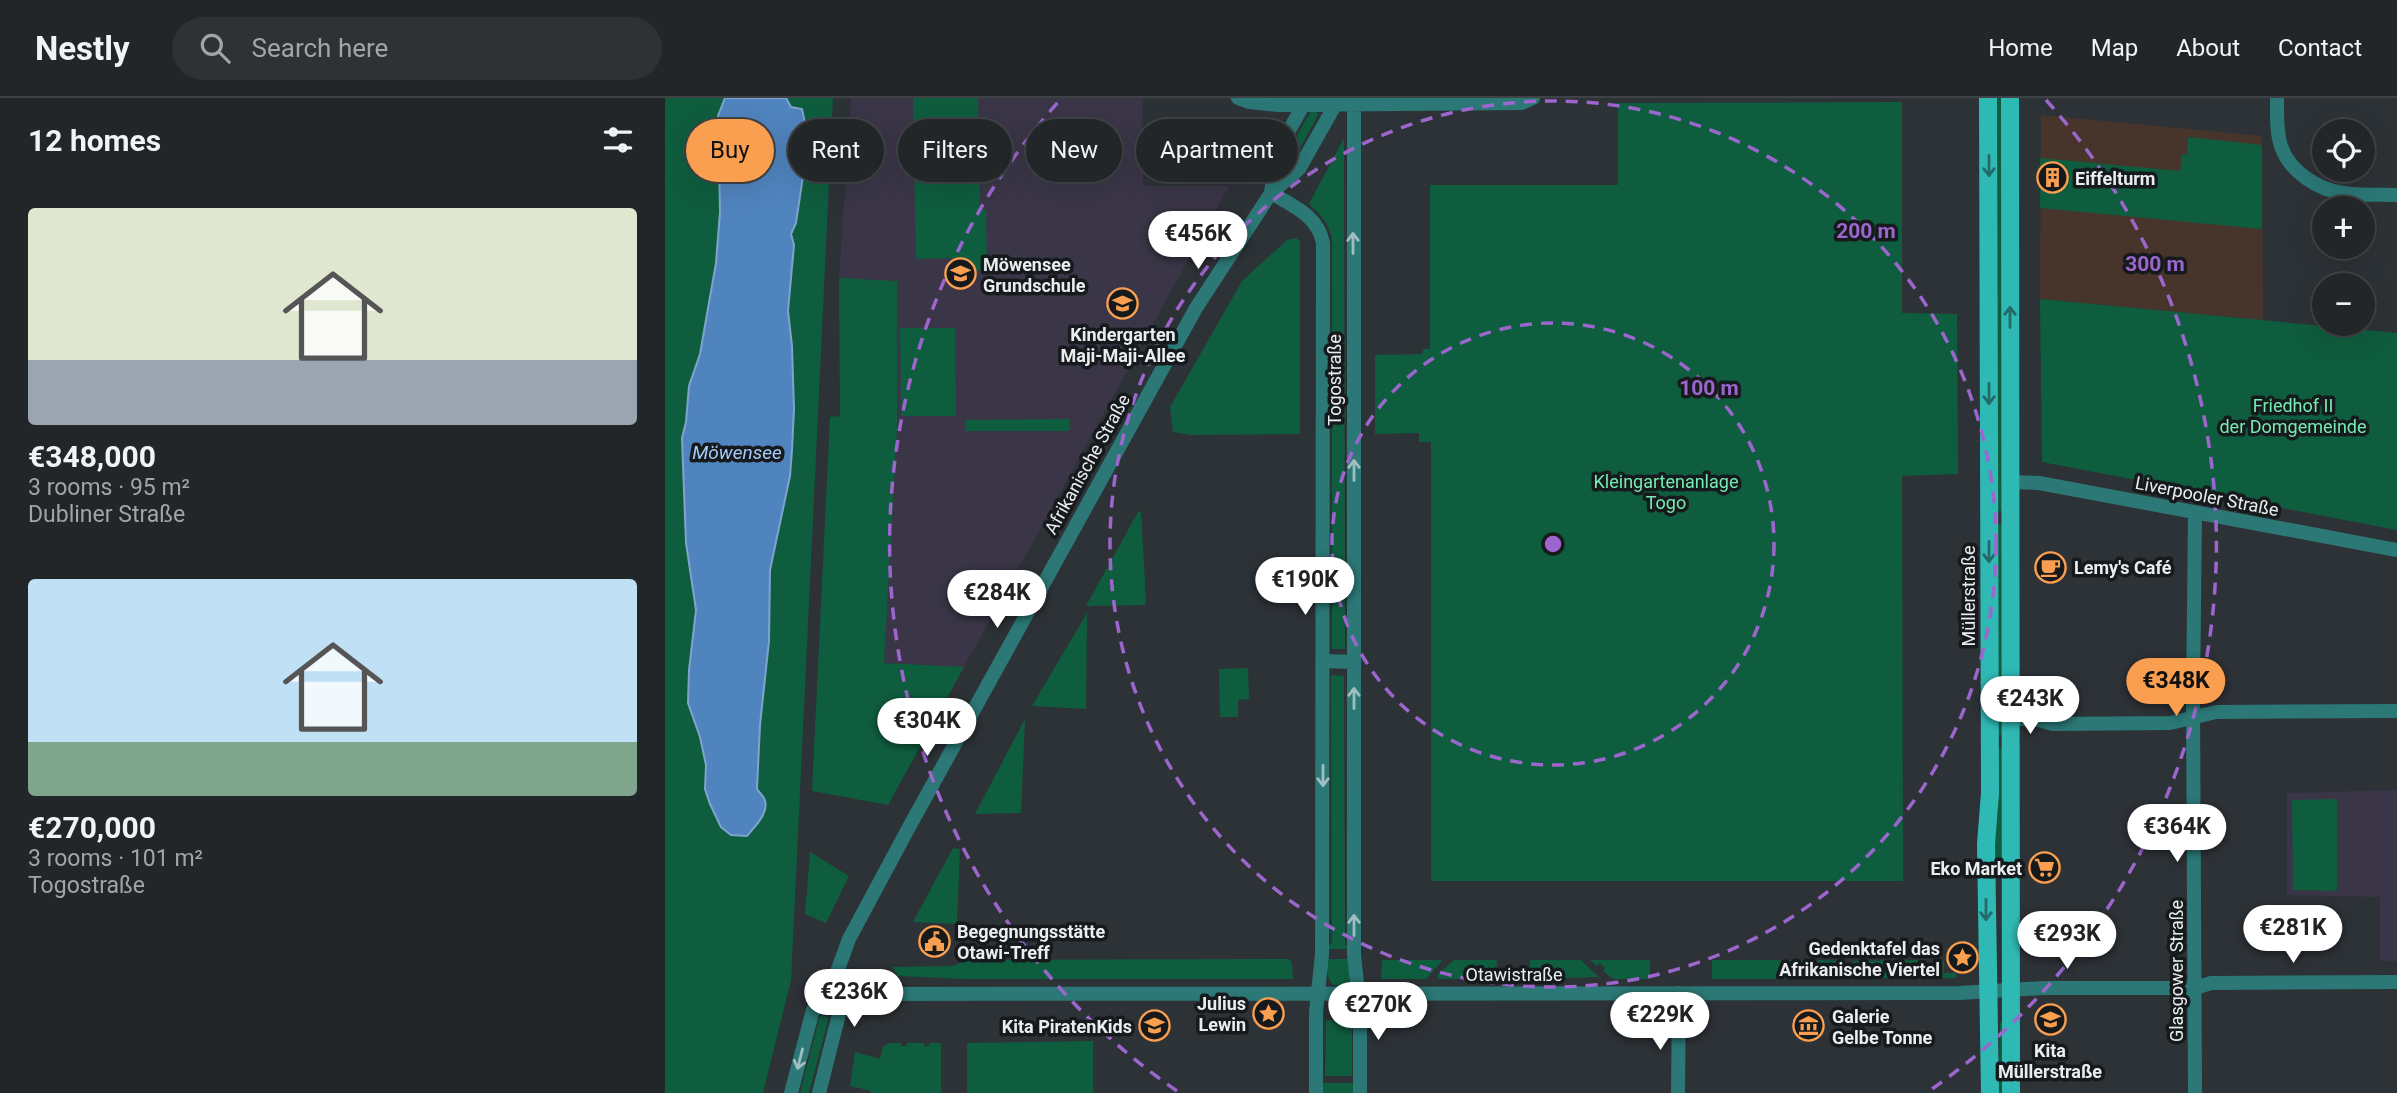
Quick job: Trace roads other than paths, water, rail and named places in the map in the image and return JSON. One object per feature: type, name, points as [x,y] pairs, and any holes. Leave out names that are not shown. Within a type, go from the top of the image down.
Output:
[{"type":"main road","name":"Müllerstraße","points":[[1989,98],[1990,793],[1986,844],[1990,1093]]},
{"type":"main road","points":[[2010,98],[2011,1093]]},
{"type":"street","points":[[1238,98],[1249,103],[1522,103],[1533,98]]},
{"type":"street","points":[[2277,98],[2280,144],[2288,160],[2300,173],[2319,187],[2333,192],[2397,195]]},
{"type":"street","name":"Togostraße","points":[[1355,101],[1354,955],[1359,993],[1360,1093]]},
{"type":"street","name":"Afrikanische Straße","points":[[1271,193],[1276,154],[1305,102]]},
{"type":"street","name":"Afrikanische Straße","points":[[792,1093],[813,1010],[833,983],[849,939],[867,903],[1196,308],[1271,193],[1299,169],[1337,102]]},
{"type":"street","name":"Togostraße","points":[[1271,193],[1314,222],[1323,243],[1322,954],[1318,993],[1316,1093]]},
{"type":"street","name":"Liverpooler Straße","points":[[2010,482],[2039,483],[2397,550]]},
{"type":"street","name":"Glasgower Straße","points":[[2195,514],[2195,1093]]},
{"type":"street","points":[[1323,661],[1354,662]]},
{"type":"street","points":[[2010,719],[2035,719],[2053,724],[2170,723],[2216,712],[2397,711]]},
{"type":"street","name":"Otawistraße","points":[[833,983],[855,993],[867,994],[1958,993],[2195,988],[2211,983],[2397,982]]},
{"type":"street","name":"Afrikanische Straße","points":[[819,1093],[839,1014],[833,983]]},
{"type":"street","points":[[1678,1093],[1679,993]]},
{"type":"water","name":"Möwensee","points":[[725,98],[786,98],[791,107],[802,109],[804,119],[788,119],[788,182],[802,182],[796,223],[791,234],[794,245],[788,311],[794,409],[790,476],[770,570],[769,641],[760,725],[757,789],[766,803],[761,819],[747,836],[731,835],[721,827],[710,804],[705,789],[706,765],[700,737],[688,703],[696,610],[686,543],[682,438],[689,386],[700,354],[716,263],[719,182],[774,182],[774,119],[718,119]]},
{"type":"place","name":"Eiffelturm","points":[[2052,178]]},
{"type":"place","name":"Möwensee Grundschule","points":[[960,274]]},
{"type":"place","name":"Kindergarten Maji-Maji-Allee","points":[[1123,303]]},
{"type":"place","name":"Lemy's Café","points":[[2051,567]]},
{"type":"place","name":"Eko Market","points":[[2045,868]]},
{"type":"place","name":"Begegnungsstätte Otawi-Treff","points":[[934,941]]},
{"type":"place","name":"Gedenktafel das Afrikanische Viertel","points":[[1963,958]]},
{"type":"place","name":"Julius Lewin","points":[[1269,1013]]},
{"type":"place","name":"Kita Müllerstraße","points":[[2050,1019]]},
{"type":"place","name":"Kita PiratenKids","points":[[1155,1026]]},
{"type":"place","name":"Galerie Gelbe Tonne","points":[[1809,1026]]},
{"type":"park label","name":"Friedhof II der Domgemeinde","points":[[2293,415]]},
{"type":"park label","name":"Kleingartenanlage Togo","points":[[1666,491]]}]
